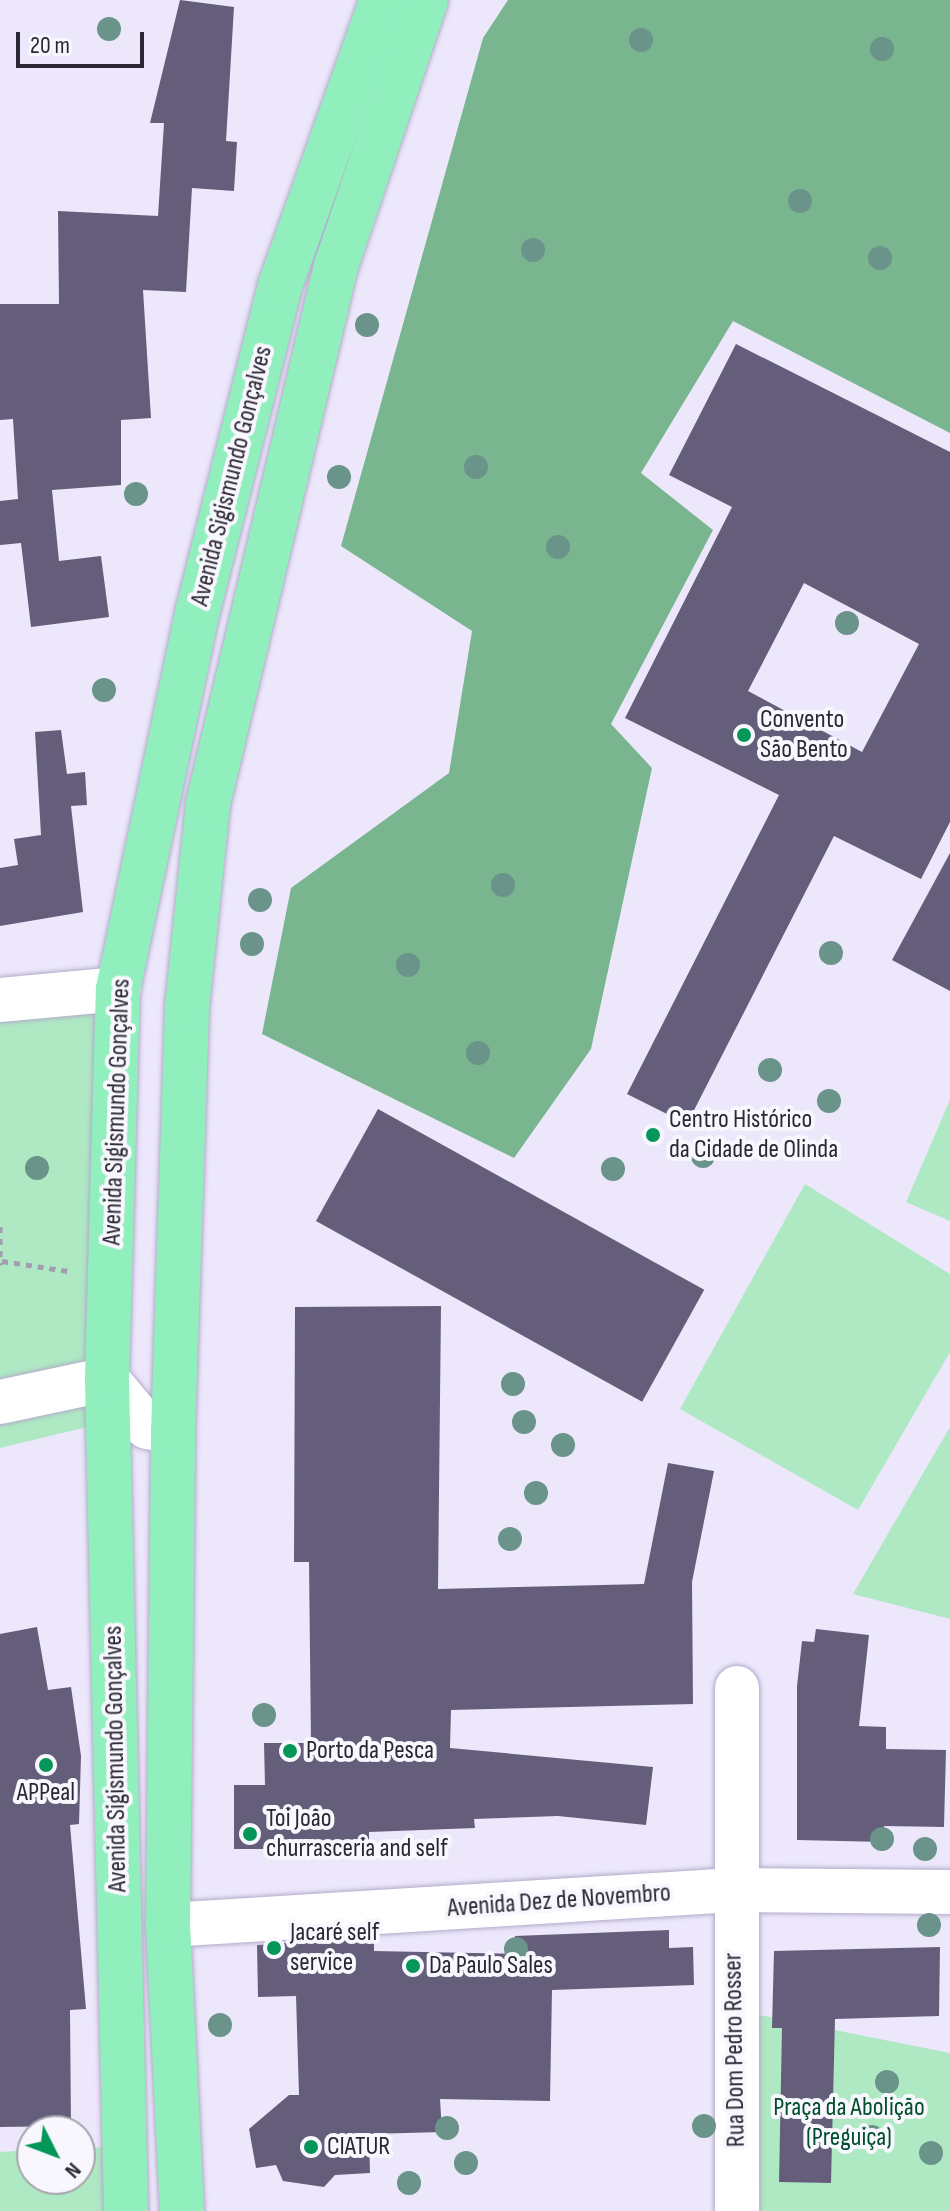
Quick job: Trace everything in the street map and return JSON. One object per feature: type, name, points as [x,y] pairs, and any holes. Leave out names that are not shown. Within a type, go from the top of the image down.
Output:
[{"type":"main road","name":"Avenida Sigismundo Gonçalves","points":[[126,2211],[107,1379],[118,989],[198,610],[280,286],[382,0]]},
{"type":"main road","name":"Avenida Sigismundo Gonçalves","points":[[182,2211],[168,1925],[173,1432],[187,1007],[208,804],[336,266],[426,0]]},
{"type":"street","points":[[0,1000],[118,989]]},
{"type":"street","points":[[0,1402],[107,1379],[147,1427],[173,1432]]},
{"type":"street","name":"Rua Dom Pedro Rosser","points":[[737,1688],[733,1890],[737,2211]]},
{"type":"street","name":"Avenida Dez de Novembro","points":[[168,1925],[733,1890],[950,1892]]},
{"type":"path","points":[[0,1226],[1,1263],[83,1273]]},
{"type":"green space","points":[[508,0],[950,0],[950,433],[733,321],[641,473],[713,530],[611,724],[652,768],[591,1049],[514,1158],[262,1034],[291,888],[449,773],[472,631],[341,546],[483,38]]},
{"type":"green space","points":[[114,993],[108,1422],[0,1448],[0,1009]]},
{"type":"green space","points":[[950,1100],[950,1221],[906,1202]]},
{"type":"green space","points":[[805,1184],[950,1274],[950,1352],[858,1510],[680,1409]]},
{"type":"green space","points":[[950,1427],[950,1619],[853,1594]]},
{"type":"green space","name":"Praça da Abolição (Preguiça)","points":[[759,2015],[950,2053],[950,2211],[760,2211]]},
{"type":"green space","points":[[112,2147],[111,2211],[0,2211],[0,2152],[16,2151],[16,2195],[96,2195],[96,2148]]},
{"type":"building","points":[[180,0],[234,7],[226,141],[237,142],[234,191],[192,188],[186,292],[143,290],[151,418],[121,420],[121,485],[52,490],[59,561],[101,556],[109,617],[31,627],[21,543],[0,545],[0,501],[18,499],[13,419],[0,420],[0,304],[59,304],[58,211],[158,216],[164,123],[150,123]]},
{"type":"building","name":"Convento São Bento","points":[[736,344],[950,452],[950,822],[921,879],[834,836],[687,1124],[627,1094],[779,795],[625,718],[732,507],[669,475]],"holes":[[[804,583],[919,644],[862,752],[748,691]]]},
{"type":"building","points":[[61,730],[67,774],[85,772],[87,805],[71,806],[83,912],[0,926],[0,868],[18,865],[14,839],[41,835],[35,732]]},
{"type":"building","points":[[950,853],[950,991],[892,960]]},
{"type":"building","points":[[378,1109],[704,1290],[642,1402],[316,1221]]},
{"type":"building","points":[[441,1306],[438,1589],[644,1584],[668,1463],[714,1471],[692,1582],[693,1704],[451,1710],[450,1748],[653,1767],[646,1825],[558,1816],[474,1819],[475,1828],[369,1832],[369,1849],[234,1849],[234,1785],[265,1785],[264,1743],[311,1743],[309,1562],[294,1562],[295,1307]]},
{"type":"building","points":[[37,1627],[48,1690],[71,1687],[81,1756],[79,1824],[70,1825],[86,2009],[70,2010],[71,2115],[16,2115],[16,2127],[0,2127],[0,1634]]},
{"type":"building","points":[[816,1629],[869,1635],[859,1726],[886,1727],[886,1749],[946,1750],[944,1827],[884,1826],[884,1842],[797,1840],[797,1686],[802,1641],[814,1642]]},
{"type":"building","points":[[669,1930],[669,1948],[693,1947],[694,1985],[552,1990],[550,2101],[440,2099],[442,2132],[369,2134],[370,2173],[335,2175],[324,2187],[283,2181],[276,2165],[256,2168],[249,2129],[289,2095],[299,2095],[296,1996],[258,1997],[257,1945],[374,1937],[374,1951],[516,1954],[515,1936]]},
{"type":"building","points":[[940,1947],[939,2016],[835,2019],[831,2183],[779,2182],[782,2028],[772,2028],[774,1951]]},
{"type":"place","name":"Convento São Bento","points":[[744,735]]},
{"type":"place","name":"Centro Histórico da Cidade de Olinda","points":[[653,1135]]},
{"type":"place","name":"Porto da Pesca","points":[[290,1751]]},
{"type":"place","name":"APPeal","points":[[46,1765]]},
{"type":"place","name":"Toi João churrasceria and self","points":[[250,1834]]},
{"type":"place","name":"Jacaré self service","points":[[274,1948]]},
{"type":"place","name":"Da Paulo Sales","points":[[413,1966]]},
{"type":"place","name":"CIATUR","points":[[311,2147]]}]
